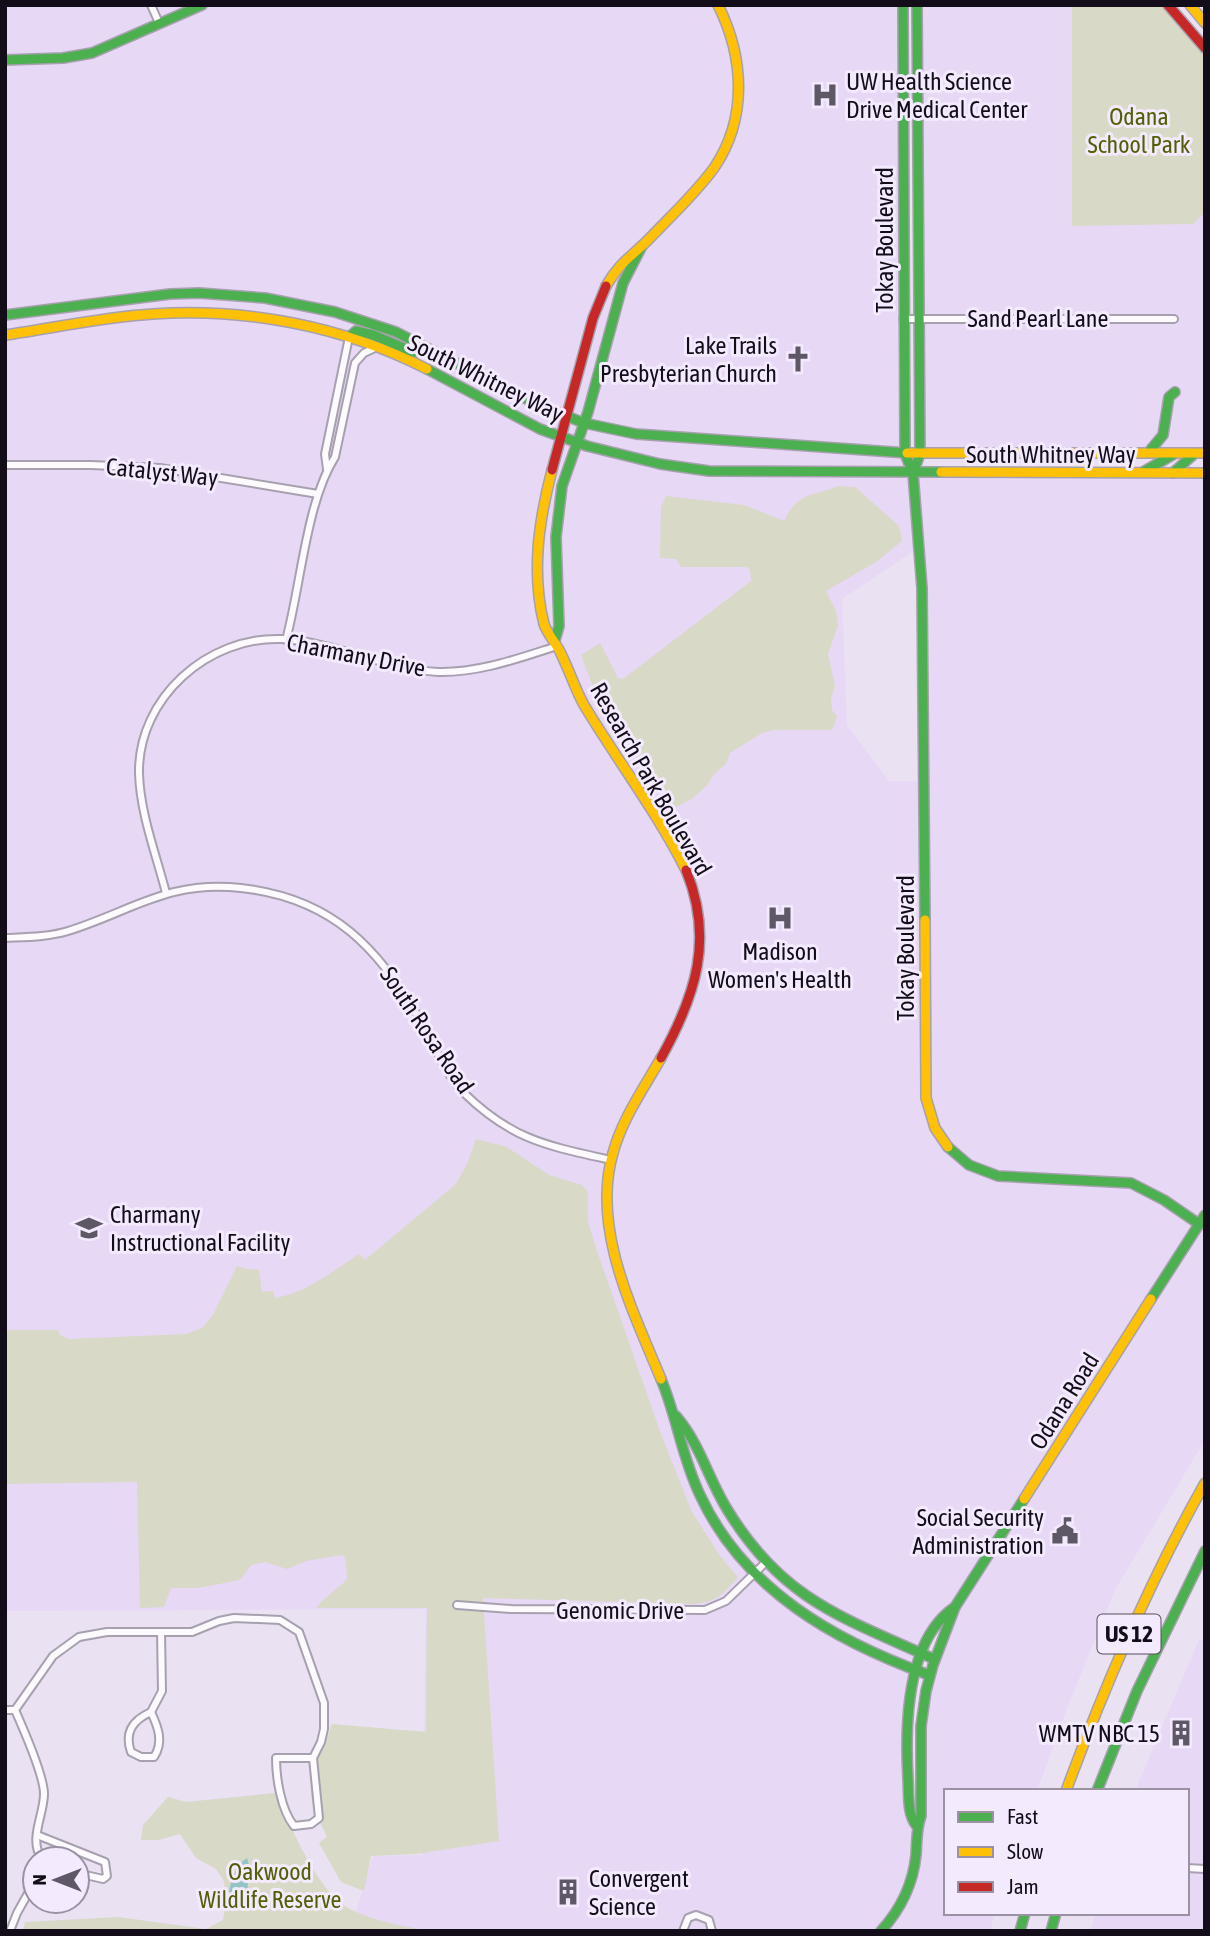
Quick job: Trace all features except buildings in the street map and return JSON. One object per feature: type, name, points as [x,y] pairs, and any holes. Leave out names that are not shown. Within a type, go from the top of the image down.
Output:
[{"type":"main road","points":[[5,60],[63,58],[84,54],[202,5]]},
{"type":"main road","points":[[556,643],[559,626],[555,537],[562,486],[584,423],[623,283],[642,246],[714,167],[733,127],[739,98],[739,69],[730,30],[718,5]]},
{"type":"main road","name":"Tokay Boulevard","points":[[902,5],[905,453],[913,473],[924,654],[926,1098],[933,1125],[947,1146],[969,1165],[998,1176],[1131,1183],[1164,1200],[1199,1224]]},
{"type":"main road","name":"Tokay Boulevard","points":[[913,473],[920,453],[917,5]]},
{"type":"main road","points":[[1168,5],[1205,48]]},
{"type":"main road","points":[[1190,5],[1205,23]]},
{"type":"main road","name":"Research Park Boulevard","points":[[642,246],[629,252],[603,293],[594,316],[543,500],[538,553],[538,576],[546,630],[556,643],[584,704],[685,868],[700,918],[701,953],[691,997],[671,1040],[629,1113],[611,1160],[606,1197],[612,1246],[673,1411],[682,1448],[702,1501],[731,1546],[765,1587],[810,1620],[929,1675]]},
{"type":"main road","name":"South Whitney Way","points":[[5,316],[170,293],[235,295],[292,302],[335,312],[396,332],[534,403],[568,417],[584,423],[657,437],[905,453],[1200,453]]},
{"type":"main road","name":"South Whitney Way","points":[[5,335],[124,317],[188,313],[249,315],[326,330],[377,347],[418,364],[516,418],[562,437],[640,461],[709,471],[1205,473]]},
{"type":"main road","points":[[349,337],[356,331],[373,335],[413,352],[444,355]]},
{"type":"main road","points":[[1148,453],[1163,435],[1169,397],[1175,392]]},
{"type":"main road","points":[[1141,473],[1175,453]]},
{"type":"main road","points":[[1173,473],[1200,453]]},
{"type":"main road","name":"Odana Road","points":[[881,1931],[897,1912],[911,1883],[916,1855],[916,1825],[921,1816],[921,1716],[929,1675],[953,1620],[955,1607],[1205,1215]]},
{"type":"main road","name":"Research Park Boulevard","points":[[673,1411],[696,1443],[727,1510],[766,1562],[797,1590],[834,1615],[934,1659]]},
{"type":"main road","name":"US 12","points":[[1067,1789],[1121,1650],[1205,1483]]},
{"type":"main road","name":"US 12","points":[[1098,1789],[1142,1680],[1205,1551]]},
{"type":"main road","name":"Odana Road","points":[[916,1825],[910,1816],[905,1739],[908,1701],[921,1653],[944,1614],[955,1607]]},
{"type":"street","points":[[151,5],[159,23]]},
{"type":"street","name":"Sand Pearl Lane","points":[[903,319],[1174,319]]},
{"type":"street","points":[[327,469],[325,454],[349,337]]},
{"type":"street","points":[[286,640],[318,494],[327,469],[335,457],[355,363],[364,353],[377,347]]},
{"type":"street","name":"Catalyst Way","points":[[5,465],[160,468],[318,494]]},
{"type":"street","name":"Charmany Drive","points":[[166,893],[140,784],[142,743],[155,712],[167,693],[186,672],[218,652],[254,641],[286,640],[407,668],[441,672],[484,667],[556,643]]},
{"type":"street","name":"South Rosa Road","points":[[5,938],[37,937],[69,931],[166,893],[208,887],[243,888],[289,898],[323,914],[357,937],[385,965],[461,1090],[481,1108],[505,1127],[528,1139],[551,1147],[611,1160]]},
{"type":"street","name":"Genomic Drive","points":[[457,1605],[510,1609],[705,1610],[726,1601],[766,1562]]},
{"type":"street","points":[[15,1710],[52,1657],[79,1637],[107,1632],[192,1633],[219,1621],[234,1618],[281,1620],[299,1633],[324,1703],[324,1729],[313,1758],[319,1818],[311,1824],[294,1826],[288,1818],[276,1758],[313,1758]]},
{"type":"street","points":[[151,1712],[159,1732],[159,1749],[154,1757],[141,1757],[131,1752],[127,1743],[128,1732],[137,1718],[151,1712],[162,1690],[161,1632]]},
{"type":"street","points":[[5,1710],[15,1710]]},
{"type":"street","points":[[15,1710],[44,1792],[37,1845]]},
{"type":"street","points":[[37,1835],[62,1845]]},
{"type":"street","points":[[91,1856],[105,1862],[107,1876],[103,1879],[91,1876]]},
{"type":"street","points":[[10,1931],[21,1906]]},
{"type":"street","points":[[682,1931],[684,1922],[696,1915],[709,1920],[712,1931]]},
{"type":"shaded area","points":[[5,5],[903,5],[905,453],[915,473],[1205,473],[1205,1440],[1116,1588],[1038,1789],[944,1789],[944,1915],[994,1915],[990,1931],[350,1931],[373,1856],[422,1855],[426,1609],[5,1611]],"holes":[[[918,548],[924,781],[889,781],[847,725],[842,599]],[[944,1614],[953,1620],[925,1691],[916,1825],[910,1817],[910,1689]]]},
{"type":"shaded area","points":[[917,5],[1072,5],[1072,225],[1192,224],[1205,212],[1205,454],[920,454]]},
{"type":"shaded area","points":[[1199,1640],[1205,1640],[1205,1931],[1091,1931],[1095,1915],[1189,1915],[1189,1789],[1136,1789]]},
{"type":"shaded area","points":[[247,1858],[247,1899],[243,1903],[237,1902],[229,1892],[237,1868]]},
{"type":"green space","name":"Odana School Park","points":[[1072,5],[1168,5],[1205,48],[1205,212],[1193,224],[1072,226]]},
{"type":"green space","points":[[838,486],[855,487],[899,526],[902,541],[876,562],[826,591],[836,611],[838,625],[828,654],[835,686],[831,698],[832,710],[837,717],[832,730],[773,730],[762,733],[730,753],[726,764],[715,773],[707,785],[692,799],[674,808],[651,773],[635,756],[635,749],[639,744],[637,740],[626,741],[613,727],[581,655],[600,643],[618,678],[623,679],[751,581],[750,570],[746,567],[681,567],[676,559],[660,558],[661,507],[666,496],[744,505],[784,521],[800,500]]},
{"type":"green space","points":[[476,1139],[507,1147],[549,1175],[582,1185],[588,1192],[588,1222],[661,1434],[692,1512],[720,1556],[738,1577],[720,1596],[695,1604],[483,1598],[499,1841],[416,1854],[371,1856],[364,1891],[341,1882],[319,1843],[327,1837],[312,1804],[310,1773],[324,1747],[332,1724],[426,1732],[427,1608],[316,1608],[347,1579],[343,1555],[306,1561],[287,1569],[265,1562],[251,1565],[240,1580],[198,1588],[171,1588],[164,1607],[140,1608],[137,1482],[5,1484],[5,1330],[58,1330],[61,1336],[69,1339],[186,1334],[202,1328],[213,1315],[237,1266],[259,1270],[262,1292],[273,1291],[275,1298],[298,1291],[359,1254],[365,1260],[456,1184]]},
{"type":"green space","name":"Oakwood Wildlife Reserve","points":[[275,1793],[310,1864],[338,1901],[369,1917],[430,1931],[23,1931],[25,1922],[118,1917],[206,1929],[223,1920],[226,1902],[224,1881],[216,1869],[196,1858],[180,1834],[159,1840],[141,1840],[143,1825],[168,1797],[186,1802]]},
{"type":"traffic: fast","points":[[5,60],[63,58],[92,53],[202,5]]},
{"type":"traffic: fast","points":[[903,5],[905,454],[913,473],[922,588],[925,920]]},
{"type":"traffic: fast","points":[[913,473],[920,454],[917,5]]},
{"type":"traffic: fast","points":[[555,640],[559,626],[556,537],[562,486],[588,412],[623,283],[642,246]]},
{"type":"traffic: fast","points":[[5,315],[170,294],[199,293],[265,298],[335,312],[396,332],[534,403],[584,423],[636,434],[907,453]]},
{"type":"traffic: fast","points":[[349,337],[356,331],[373,335],[413,352],[438,354]]},
{"type":"traffic: fast","points":[[427,369],[540,429],[587,446],[660,464],[709,471],[941,472]]},
{"type":"traffic: fast","points":[[1148,453],[1163,435],[1169,397],[1175,392]]},
{"type":"traffic: fast","points":[[1173,473],[1195,453]]},
{"type":"traffic: fast","points":[[1143,472],[1174,454]]},
{"type":"traffic: fast","points":[[948,1147],[969,1165],[998,1176],[1131,1183],[1164,1200],[1199,1224]]},
{"type":"traffic: fast","points":[[1151,1299],[1205,1215]]},
{"type":"traffic: fast","points":[[661,1379],[700,1495],[719,1529],[741,1558],[767,1585],[827,1628],[860,1646],[929,1675]]},
{"type":"traffic: fast","points":[[676,1416],[698,1450],[727,1509],[748,1540],[770,1565],[793,1586],[843,1618],[934,1659]]},
{"type":"traffic: fast","points":[[881,1931],[905,1896],[914,1866],[921,1816],[921,1726],[933,1665],[955,1607],[1024,1499]]},
{"type":"traffic: fast","points":[[1098,1789],[1137,1691],[1205,1551]]},
{"type":"traffic: fast","points":[[916,1825],[910,1809],[907,1757],[912,1685],[927,1640],[939,1622],[955,1607]]},
{"type":"traffic: fast","points":[[1020,1931],[1024,1915]]},
{"type":"traffic: fast","points":[[1051,1931],[1055,1915]]},
{"type":"traffic: slow","points":[[606,286],[621,266],[699,187],[714,168],[733,129],[737,108],[737,66],[727,25],[718,5]]},
{"type":"traffic: slow","points":[[1190,5],[1205,23]]},
{"type":"traffic: slow","points":[[5,335],[134,315],[224,314],[259,317],[328,331],[362,341],[427,369]]},
{"type":"traffic: slow","points":[[907,453],[1205,453]]},
{"type":"traffic: slow","points":[[552,470],[538,546],[538,585],[544,624],[584,705],[662,827],[686,870]]},
{"type":"traffic: slow","points":[[941,472],[1205,473]]},
{"type":"traffic: slow","points":[[925,920],[926,1098],[935,1128],[948,1147]]},
{"type":"traffic: slow","points":[[661,1058],[617,1140],[608,1181],[607,1210],[618,1269],[661,1379]]},
{"type":"traffic: slow","points":[[1024,1499],[1151,1299]]},
{"type":"traffic: slow","points":[[1067,1789],[1129,1634],[1205,1483]]},
{"type":"traffic: jam","points":[[1168,5],[1205,48]]},
{"type":"traffic: jam","points":[[552,470],[593,318],[606,286]]},
{"type":"traffic: jam","points":[[661,1058],[684,1012],[697,966],[699,920],[686,870]]},
{"type":"place","name":"UW Health Science Drive Medical Center","points":[[825,95]]},
{"type":"place","name":"Lake Trails Presbyterian Church","points":[[798,359]]},
{"type":"place","name":"Madison Women's Health","points":[[780,918]]},
{"type":"place","name":"Charmany Instructional Facility","points":[[89,1228]]},
{"type":"place","name":"Social Security Administration","points":[[1065,1531]]},
{"type":"place","name":"WMTV NBC 15","points":[[1181,1733]]},
{"type":"place","name":"Convergent Science","points":[[568,1892]]}]
